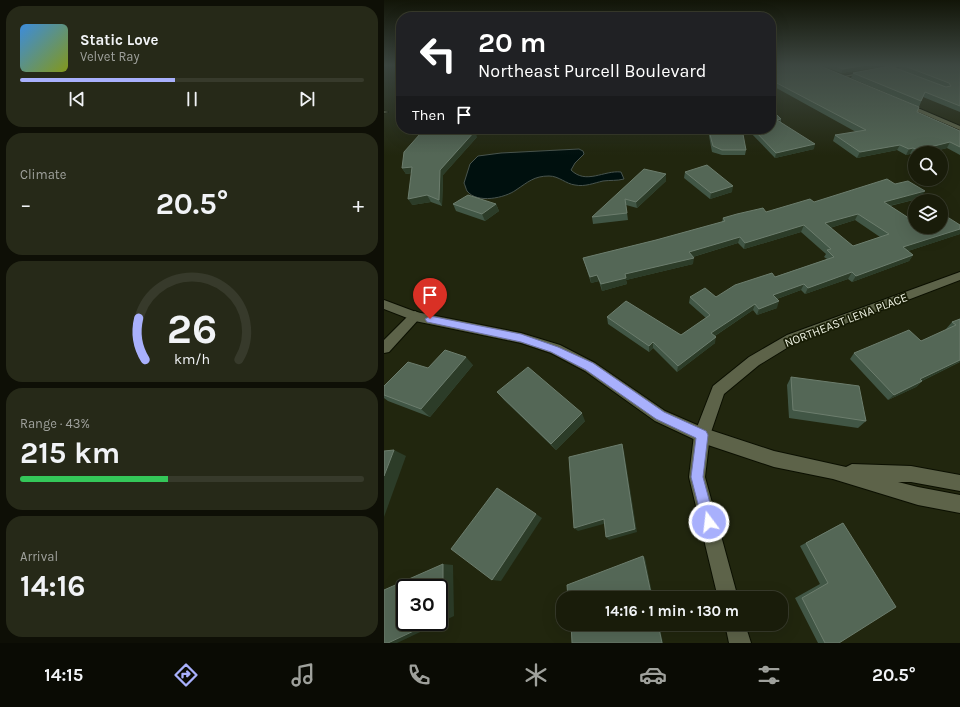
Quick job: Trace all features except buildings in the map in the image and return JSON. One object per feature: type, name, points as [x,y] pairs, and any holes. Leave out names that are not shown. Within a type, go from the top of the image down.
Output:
[{"type":"street","points":[[898,102],[960,128]]},
{"type":"street","name":"NORTHEAST LENA PLACE","points":[[726,591],[697,477],[702,435],[718,390],[754,361],[791,339],[960,276]]},
{"type":"street","points":[[384,304],[415,316],[521,338],[555,350],[590,366],[660,416],[702,435],[774,459],[833,471],[918,496],[960,504]]},
{"type":"street","points":[[384,348],[415,316]]},
{"type":"street","points":[[833,471],[911,474],[960,483]]},
{"type":"street","points":[[737,631],[740,643]]},
{"type":"shaded area","points":[[579,149],[583,151],[584,154],[575,163],[571,170],[577,174],[589,177],[621,172],[624,179],[603,181],[582,186],[572,184],[553,176],[544,176],[531,180],[511,193],[484,199],[472,195],[467,191],[464,183],[470,164],[478,156],[501,153]]},
{"type":"route","points":[[430,319],[521,338],[555,350],[590,366],[660,416],[702,435],[697,477],[709,522]]}]
